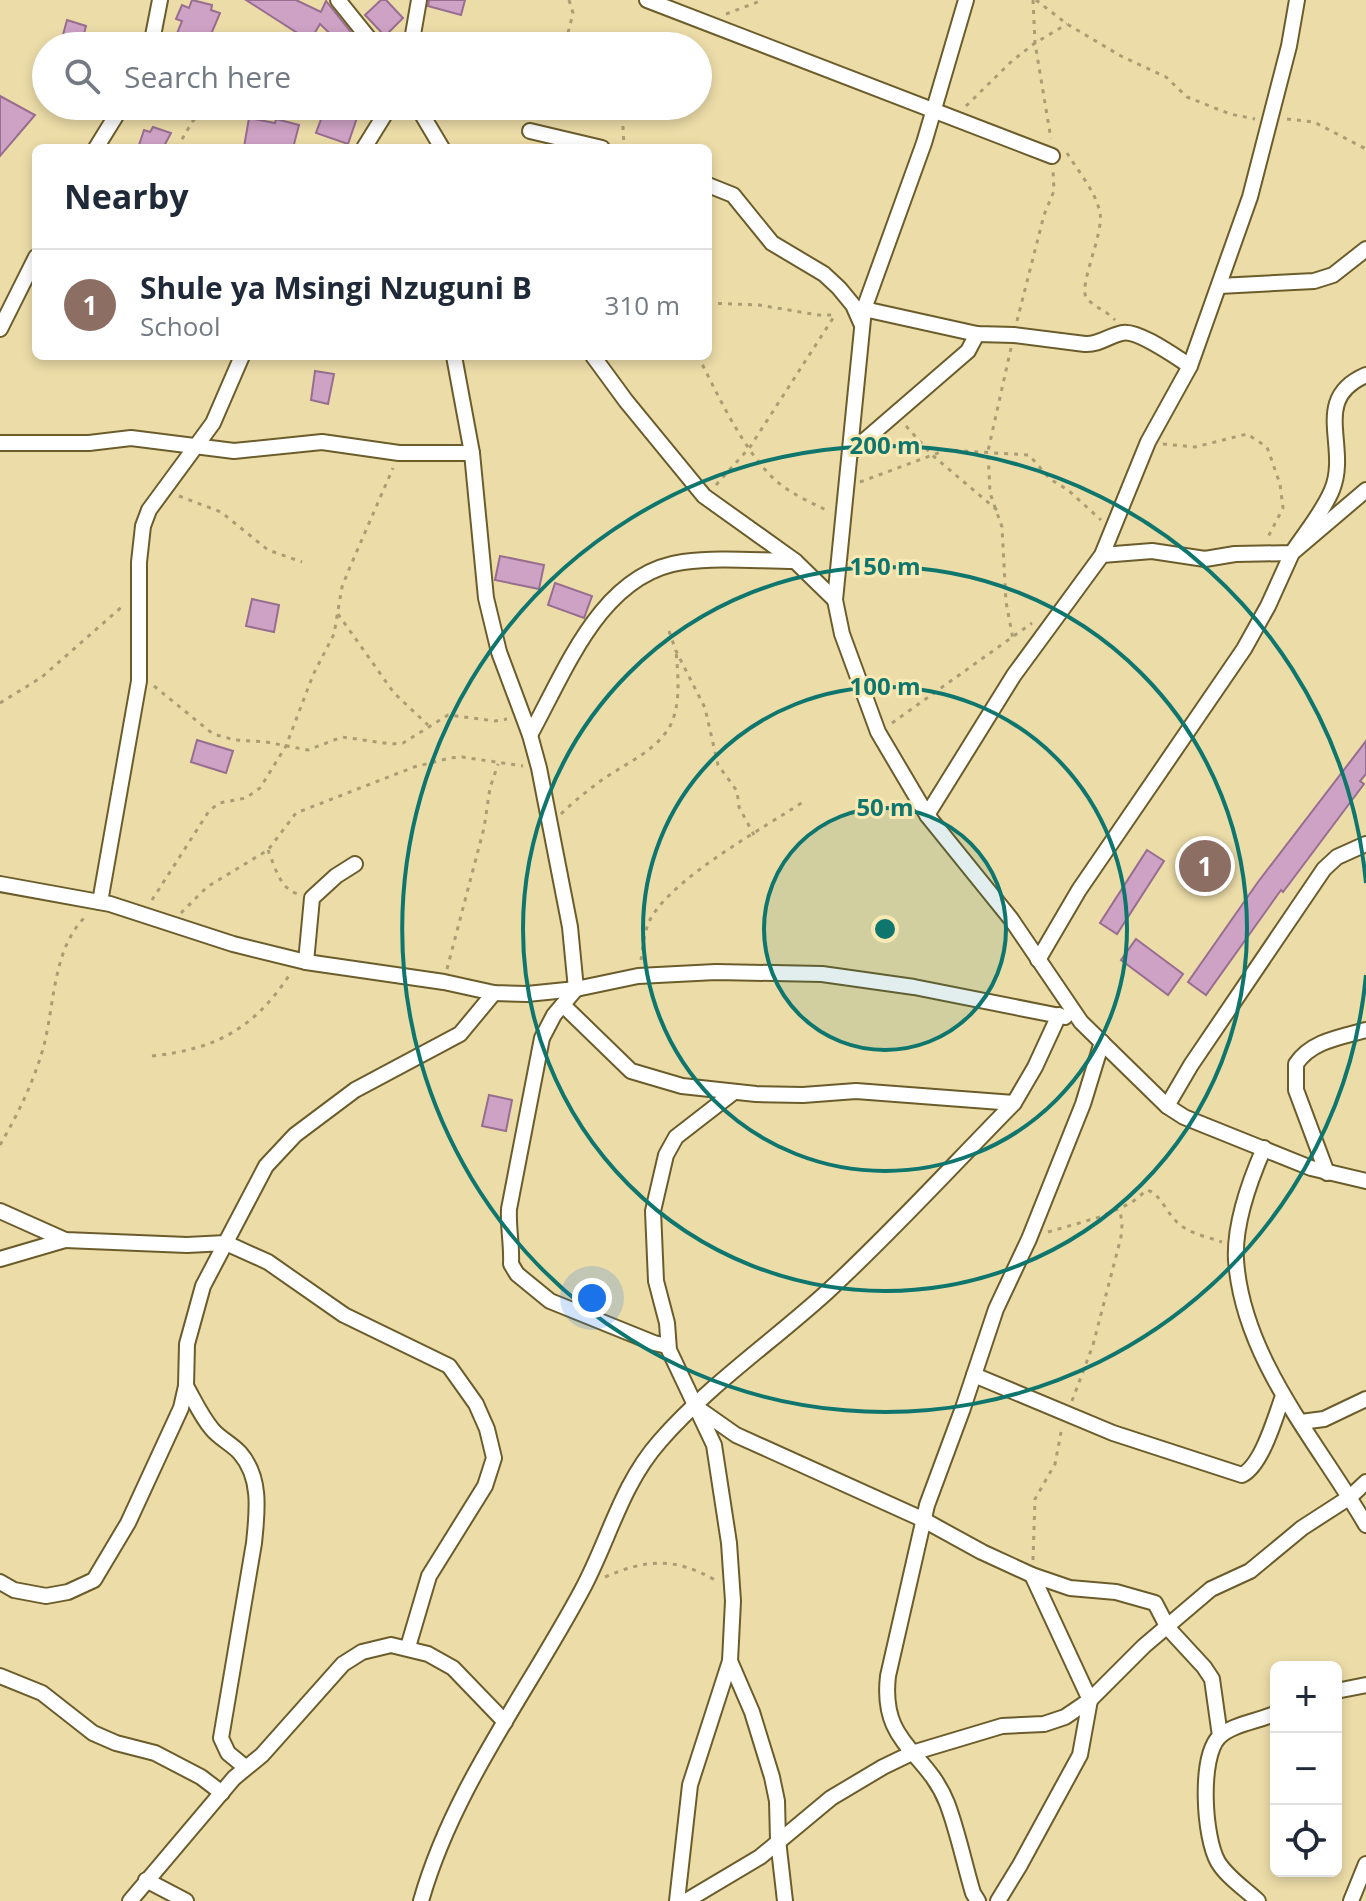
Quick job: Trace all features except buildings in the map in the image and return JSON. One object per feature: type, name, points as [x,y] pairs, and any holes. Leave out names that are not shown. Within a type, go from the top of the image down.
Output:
[{"type":"street","points":[[154,32],[160,0]]},
{"type":"street","points":[[338,0],[364,32]]},
{"type":"street","points":[[413,32],[419,0]]},
{"type":"street","points":[[647,0],[934,113],[1059,155]]},
{"type":"street","points":[[966,0],[934,113],[860,313],[835,600],[842,634],[878,732],[927,815],[1011,919],[1081,1022],[1167,1106],[1184,1117],[1327,1173],[1366,1181]]},
{"type":"street","points":[[927,815],[1014,675],[1102,555],[1148,442],[1190,366],[1250,197],[1289,46],[1297,0]]},
{"type":"street","points":[[98,144],[113,120]]},
{"type":"street","points":[[366,144],[381,120]]},
{"type":"street","points":[[425,120],[440,144]]},
{"type":"street","points":[[530,131],[585,144]]},
{"type":"street","points":[[712,187],[739,200],[752,221],[772,243],[824,274],[860,313],[977,334],[1014,335],[1094,345],[1125,331],[1190,366]]},
{"type":"street","points":[[1219,286],[1314,281],[1333,275],[1366,249]]},
{"type":"street","points":[[0,329],[32,265]]},
{"type":"street","points":[[850,453],[968,351],[977,334]]},
{"type":"street","points":[[100,902],[140,673],[137,594],[143,526],[149,510],[220,410],[240,360]]},
{"type":"street","points":[[455,360],[472,453],[486,598],[499,652],[539,768],[570,927],[576,989],[554,1015],[542,1038],[509,1209],[511,1264],[528,1284],[556,1304],[667,1346]]},
{"type":"street","points":[[596,360],[704,496],[795,561],[835,600]]},
{"type":"street","points":[[1038,960],[1079,890],[1244,649],[1292,553],[1332,490],[1337,397],[1350,382],[1366,375]]},
{"type":"street","points":[[0,443],[89,443],[131,438],[234,451],[322,442],[399,453],[472,453]]},
{"type":"street","points":[[1102,555],[1152,551],[1205,559],[1235,554],[1292,553],[1366,490]]},
{"type":"street","points":[[530,735],[600,612],[629,583],[662,567],[681,562],[795,561]]},
{"type":"street","points":[[1167,1106],[1191,1065],[1324,869],[1337,857],[1366,844]]},
{"type":"street","points":[[303,962],[312,898],[355,864]]},
{"type":"street","points":[[0,884],[100,902],[233,944],[303,962],[444,982],[494,993],[527,994],[576,989],[638,976],[716,972],[822,974],[914,987],[1081,1022]]},
{"type":"street","points":[[0,1582],[14,1590],[46,1596],[68,1592],[94,1580],[128,1523],[181,1408],[186,1386],[187,1344],[195,1307],[257,1180],[295,1135],[355,1090],[452,1040],[494,993]]},
{"type":"street","points":[[563,1005],[631,1071],[682,1086],[803,1095],[856,1091],[1014,1103]]},
{"type":"street","points":[[421,1901],[449,1824],[584,1587],[632,1477],[662,1439],[695,1406],[828,1291],[1014,1103],[1059,1015]]},
{"type":"street","points":[[1327,1173],[1296,1090],[1296,1064],[1309,1050],[1325,1041],[1366,1030]]},
{"type":"street","points":[[978,1901],[946,1800],[891,1721],[885,1696],[893,1644],[922,1519],[996,1309],[1029,1239],[1083,1104],[1102,1042]]},
{"type":"street","points":[[677,1901],[690,1785],[730,1661],[732,1590],[729,1543],[714,1445],[667,1346],[667,1323],[656,1281],[653,1211],[660,1174],[676,1137],[734,1092]]},
{"type":"street","points":[[1264,1148],[1246,1195],[1237,1248],[1242,1300],[1283,1396],[1366,1525]]},
{"type":"street","points":[[0,1211],[65,1240]]},
{"type":"street","points":[[0,1259],[65,1240],[187,1245],[226,1243],[268,1262],[344,1315],[442,1362],[461,1379],[476,1404],[493,1449],[491,1472],[475,1505],[435,1565],[424,1590],[408,1647]]},
{"type":"street","points":[[974,1375],[1066,1415],[1242,1475],[1249,1471],[1260,1454],[1283,1396]]},
{"type":"street","points":[[186,1386],[214,1432],[239,1452],[248,1465],[256,1487],[254,1543],[221,1738],[227,1751],[245,1767]]},
{"type":"street","points":[[1301,1422],[1324,1419],[1366,1399]]},
{"type":"street","points":[[695,1406],[736,1435],[922,1519],[1032,1575],[1070,1588],[1109,1591],[1150,1600],[1158,1607],[1168,1628],[1212,1679],[1220,1736],[1214,1748],[1204,1791],[1213,1847],[1220,1866],[1258,1901]]},
{"type":"street","points":[[686,1901],[760,1857],[831,1798],[883,1767],[912,1753],[1002,1726],[1044,1724],[1065,1717],[1090,1700],[1144,1646],[1219,1584],[1250,1571],[1302,1528],[1350,1497],[1366,1482]]},
{"type":"street","points":[[998,1901],[1080,1755],[1090,1700],[1032,1575]]},
{"type":"street","points":[[130,1901],[245,1767],[262,1755],[351,1658],[376,1647],[391,1645],[428,1654],[453,1668],[505,1722]]},
{"type":"street","points":[[730,1661],[752,1712],[772,1777],[777,1801],[785,1901]]},
{"type":"street","points":[[0,1676],[42,1693],[93,1733],[116,1743],[155,1753],[201,1777],[222,1793]]},
{"type":"street","points":[[1342,1690],[1366,1685]]},
{"type":"street","points":[[1220,1736],[1270,1715]]},
{"type":"street","points":[[1351,1901],[1366,1864]]},
{"type":"street","points":[[146,1880],[186,1901]]},
{"type":"path","points":[[569,0],[573,13],[570,32]]},
{"type":"path","points":[[699,21],[729,14],[763,0]]},
{"type":"path","points":[[1036,0],[1067,24],[1121,56],[1166,77],[1187,97],[1230,114],[1271,121],[1299,119],[1314,122],[1366,149]]},
{"type":"path","points":[[951,119],[1012,61],[1067,24]]},
{"type":"path","points":[[110,125],[125,120]]},
{"type":"path","points":[[179,144],[194,120]]},
{"type":"path","points":[[623,120],[624,144]]},
{"type":"path","points":[[1051,131],[1059,142]]},
{"type":"path","points":[[1059,155],[1088,186],[1101,215],[1085,293],[1087,299],[1108,312],[1125,331]]},
{"type":"path","points":[[712,303],[759,305],[818,315],[860,313]]},
{"type":"path","points":[[704,496],[750,447],[835,315]]},
{"type":"path","points":[[1013,639],[1006,602],[1002,527],[999,511],[990,493],[988,451],[1014,335]]},
{"type":"path","points":[[700,360],[729,416],[773,478],[789,490],[843,518]]},
{"type":"path","points":[[897,413],[915,439],[999,511]]},
{"type":"path","points":[[1148,442],[1195,447],[1247,434],[1267,447],[1280,484],[1283,508],[1261,554]]},
{"type":"path","points":[[847,487],[956,449],[1031,456],[1050,479],[1078,499],[1112,531]]},
{"type":"path","points":[[143,915],[209,811],[219,803],[246,798],[260,788],[286,746],[313,675],[334,634],[346,577],[399,453]]},
{"type":"path","points":[[164,490],[221,512],[268,550],[302,562]]},
{"type":"path","points":[[0,703],[42,677],[137,594]]},
{"type":"path","points":[[338,614],[394,693],[428,725]]},
{"type":"path","points":[[878,732],[1034,622]]},
{"type":"path","points":[[669,631],[676,651],[702,699],[718,765],[737,791],[739,807],[754,835]]},
{"type":"path","points":[[549,825],[574,802],[647,750],[667,731],[675,712],[676,651]]},
{"type":"path","points":[[140,673],[213,734],[308,750],[342,737],[403,743],[448,715],[495,721],[522,713]]},
{"type":"path","points":[[171,924],[207,887],[268,850],[296,813],[414,767],[462,757],[539,768]]},
{"type":"path","points":[[444,982],[498,764]]},
{"type":"path","points":[[638,976],[649,920],[661,904],[688,878],[806,800]]},
{"type":"path","points":[[268,850],[289,892],[312,898]]},
{"type":"path","points":[[0,1145],[24,1103],[34,1077],[67,940],[100,902]]},
{"type":"path","points":[[152,1056],[191,1050],[222,1040],[261,1009],[303,962]]},
{"type":"path","points":[[1029,1239],[1100,1217],[1120,1209],[1144,1191],[1153,1191],[1187,1230],[1237,1248]]},
{"type":"path","points":[[1032,1575],[1034,1503],[1055,1464],[1066,1415],[1093,1345],[1121,1237],[1120,1209]]},
{"type":"path","points":[[584,1587],[624,1568],[663,1562],[693,1569],[732,1590]]},
{"type":"place","name":"Shule ya Msingi Nzuguni B","points":[[1205,866]]}]
